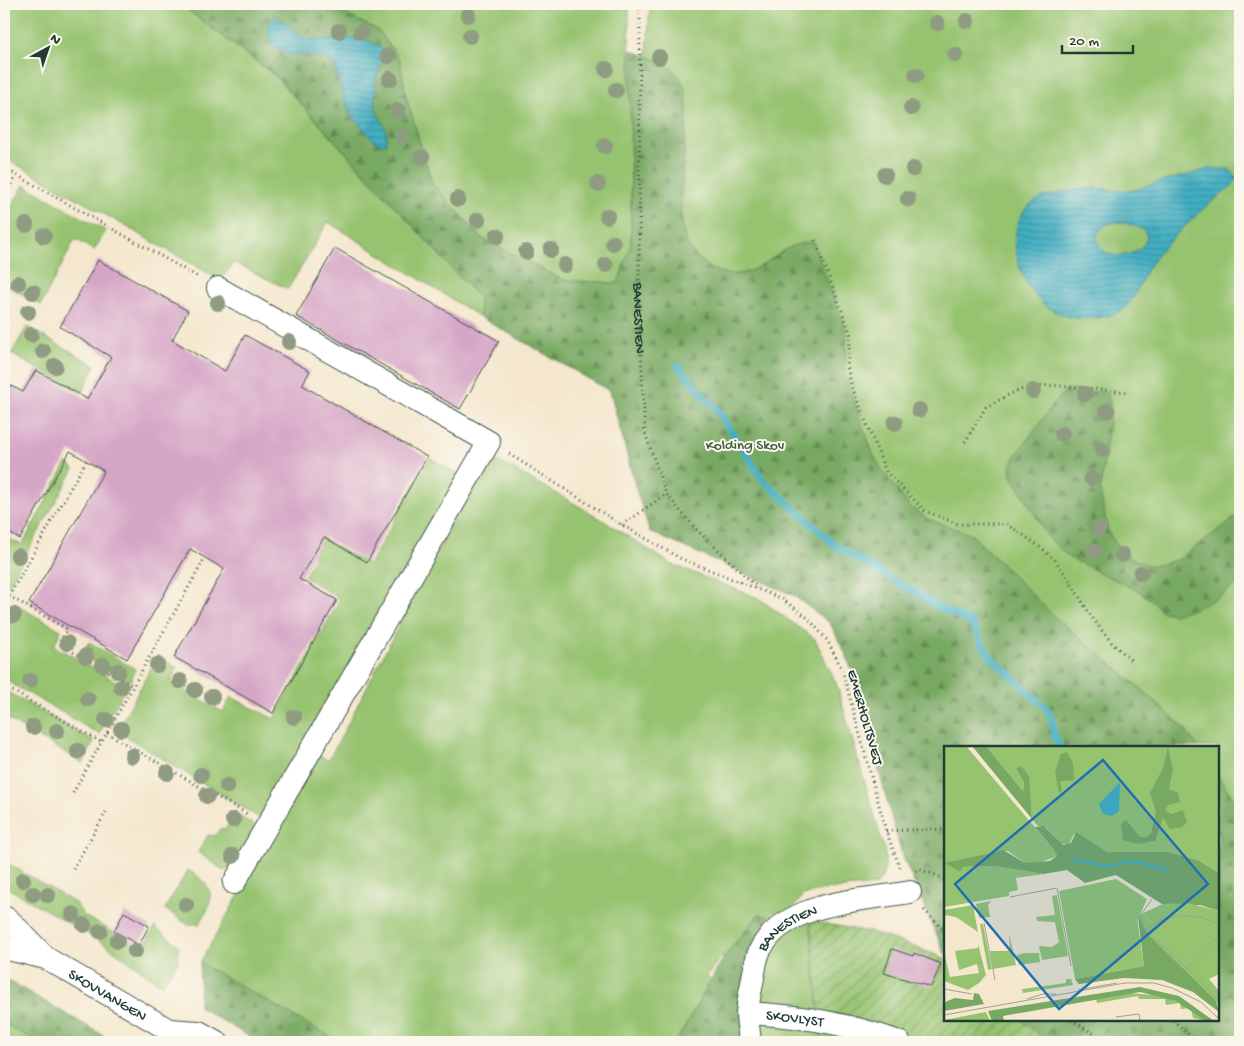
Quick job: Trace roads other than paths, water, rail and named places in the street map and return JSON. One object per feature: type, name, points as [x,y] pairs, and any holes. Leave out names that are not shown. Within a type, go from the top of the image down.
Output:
[{"type":"street","points":[[218,288],[489,442],[234,883]]},
{"type":"street","name":"BANESTIEN","points":[[750,1042],[747,1013],[760,949],[772,934],[782,924],[806,912],[906,883]]},
{"type":"street","name":"SKOVVANGEN","points":[[4,917],[46,958],[173,1036],[198,1032],[217,1042]]},
{"type":"street","name":"SKOVVANGEN","points":[[4,948],[46,958]]},
{"type":"street","name":"SKOVLYST","points":[[747,1013],[789,1015],[831,1022],[872,1032],[899,1042]]},
{"type":"water","points":[[276,16],[301,37],[326,40],[360,37],[376,44],[387,54],[377,76],[375,90],[377,113],[386,133],[385,145],[375,142],[351,114],[333,63],[319,57],[287,54],[271,44],[269,25]]},
{"type":"water","points":[[1210,168],[1229,169],[1237,178],[1228,189],[1199,213],[1160,252],[1146,271],[1133,298],[1122,310],[1105,317],[1075,318],[1052,310],[1036,297],[1020,268],[1016,251],[1015,235],[1019,220],[1027,207],[1041,198],[1062,192],[1100,188],[1120,191],[1139,189]],"holes":[[[1114,222],[1125,223],[1144,230],[1147,236],[1144,244],[1138,250],[1121,256],[1112,255],[1104,251],[1099,244],[1097,234],[1104,226]]]},
{"type":"waterway","points":[[678,366],[718,411],[763,480],[836,546],[946,611],[971,622],[988,654],[1048,710],[1053,723],[1054,736],[1059,746]]},
{"type":"park label","name":"Kolding Skov","points":[[745,444]]}]
